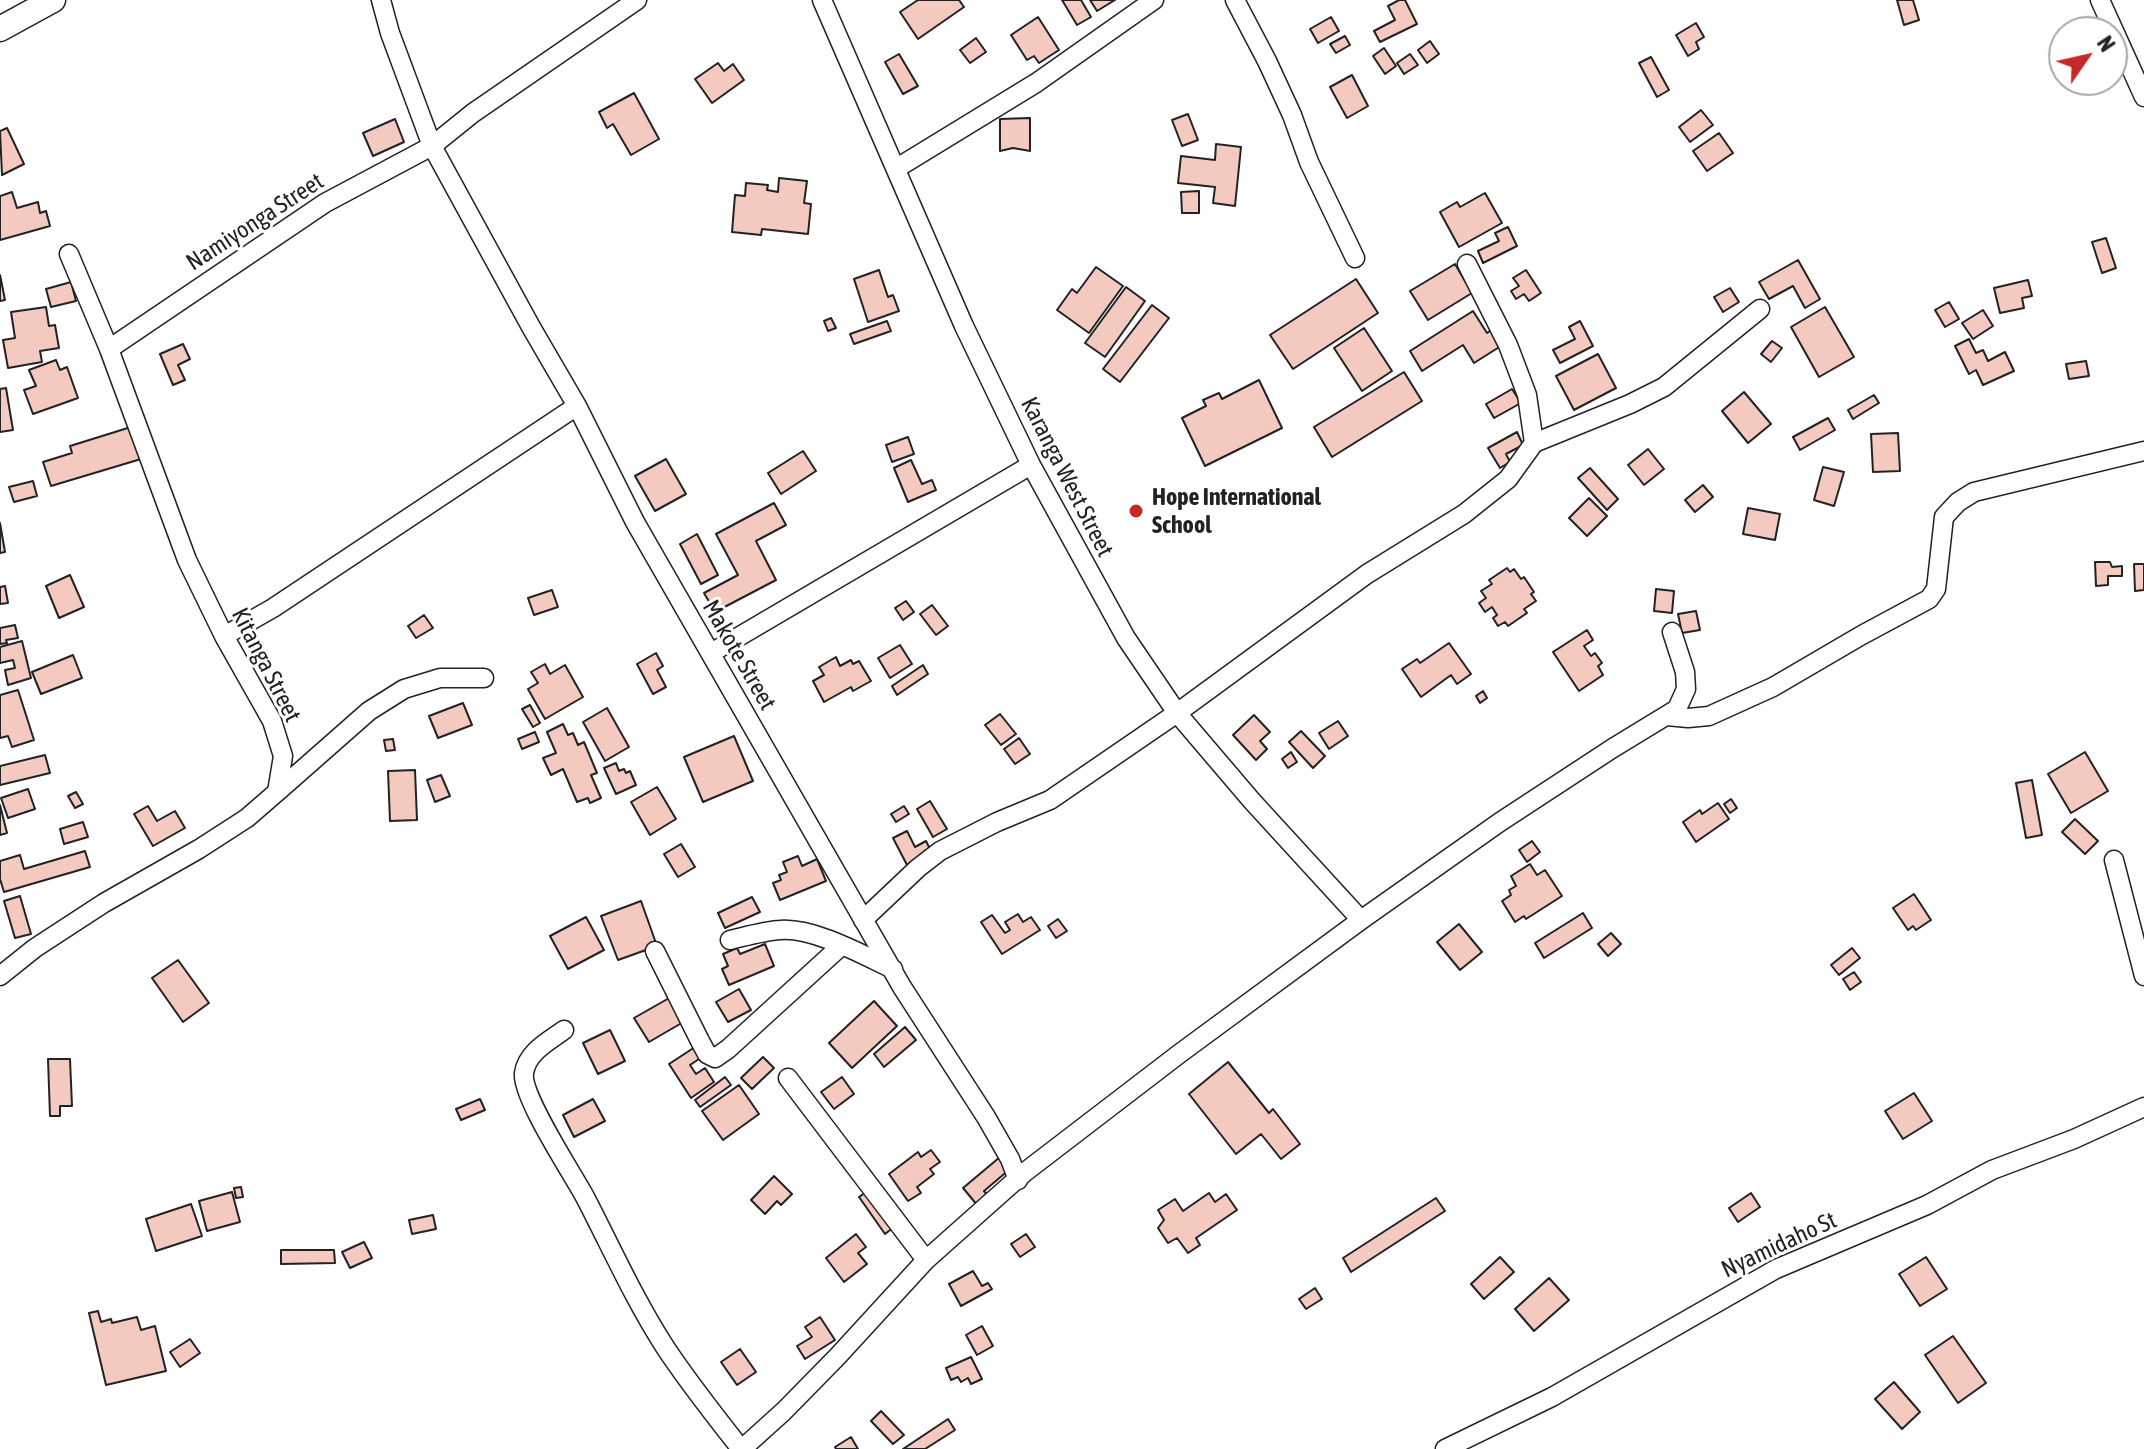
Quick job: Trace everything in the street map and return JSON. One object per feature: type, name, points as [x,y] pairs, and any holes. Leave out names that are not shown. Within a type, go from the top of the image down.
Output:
[{"type":"street","points":[[0,29],[53,0]]},
{"type":"street","name":"Makote Street","points":[[381,0],[432,146],[577,406],[635,522],[911,1002],[986,1117],[1018,1180]]},
{"type":"street","points":[[432,146],[473,113],[637,0]]},
{"type":"street","name":"Karanga West Street","points":[[822,0],[964,326],[1031,465],[1126,638],[1177,713],[1252,801],[1361,920]]},
{"type":"street","points":[[897,168],[1036,83],[1154,0]]},
{"type":"street","points":[[1235,0],[1267,61],[1309,162],[1355,258]]},
{"type":"street","points":[[2100,0],[2144,97]]},
{"type":"street","name":"Namiyonga Street","points":[[109,349],[325,203],[432,146]]},
{"type":"street","name":"Kitanga Street","points":[[69,254],[109,349],[187,560],[224,636],[272,721],[283,756],[277,792]]},
{"type":"street","points":[[1467,264],[1508,345],[1527,395],[1534,443]]},
{"type":"street","points":[[863,920],[940,851],[1050,800],[1177,713],[1367,574],[1464,514],[1508,479],[1534,443],[1664,387],[1760,309]]},
{"type":"street","points":[[224,636],[273,608],[577,406]]},
{"type":"street","points":[[1667,716],[1709,716],[1773,687],[1929,599],[1936,589],[1944,517],[1958,502],[1974,492],[2144,451]]},
{"type":"street","points":[[711,653],[1031,465]]},
{"type":"street","points":[[564,1030],[528,1058],[523,1075],[527,1091],[620,1270],[664,1346],[742,1449],[837,1357],[926,1260],[1025,1172],[1361,920],[1500,822],[1677,709],[1686,689],[1685,672],[1672,632]]},
{"type":"street","points":[[0,976],[35,948],[104,903],[247,818],[369,711],[404,689],[440,678],[484,678]]},
{"type":"street","points":[[2114,860],[2144,976]]},
{"type":"street","points":[[730,940],[781,930],[799,930],[821,936],[893,969]]},
{"type":"street","points":[[655,951],[707,1054],[715,1058],[841,946]]},
{"type":"street","points":[[788,1078],[926,1260]]},
{"type":"street","name":"Nyamidaho St","points":[[1445,1449],[1552,1397],[1776,1269],[1927,1205],[1992,1170],[2074,1139],[2144,1107]]},
{"type":"building","points":[[918,0],[959,0],[964,7],[918,39],[900,12]]},
{"type":"building","points":[[1062,0],[1081,0],[1091,17],[1077,25]]},
{"type":"building","points":[[1090,0],[1115,0],[1097,11]]},
{"type":"building","points":[[1405,0],[1417,24],[1380,42],[1374,31],[1395,20],[1388,6]]},
{"type":"building","points":[[1897,0],[1913,0],[1919,20],[1904,25]]},
{"type":"building","points":[[1038,17],[1059,50],[1039,63],[1034,56],[1027,60],[1011,35]]},
{"type":"building","points":[[1331,17],[1339,31],[1318,43],[1310,29]]},
{"type":"building","points":[[1696,23],[1704,37],[1696,42],[1699,49],[1688,56],[1676,35]]},
{"type":"building","points":[[1345,36],[1350,45],[1336,53],[1330,44]]},
{"type":"building","points":[[976,38],[986,52],[970,63],[960,50]]},
{"type":"building","points":[[1430,41],[1439,54],[1427,63],[1418,50]]},
{"type":"building","points":[[1384,48],[1396,66],[1385,74],[1373,56]]},
{"type":"building","points":[[899,54],[918,86],[903,94],[885,62]]},
{"type":"building","points":[[1410,54],[1418,65],[1404,74],[1397,63]]},
{"type":"building","points":[[1651,57],[1669,90],[1657,97],[1639,63]]},
{"type":"building","points":[[718,63],[724,71],[733,64],[744,80],[712,103],[695,79]]},
{"type":"building","points":[[1352,75],[1368,106],[1347,118],[1330,87]]},
{"type":"building","points":[[634,93],[659,139],[631,155],[613,124],[607,128],[599,112]]},
{"type":"building","points":[[1701,110],[1713,125],[1690,142],[1679,127]]},
{"type":"building","points":[[1188,114],[1198,140],[1182,146],[1172,120]]},
{"type":"building","points":[[1030,118],[1030,151],[1013,148],[1000,151],[1000,119]]},
{"type":"building","points":[[395,119],[404,142],[373,156],[363,133]]},
{"type":"building","points":[[7,128],[24,164],[2,175],[0,131]]},
{"type":"building","points":[[1719,133],[1733,153],[1707,171],[1693,151]]},
{"type":"building","points":[[1216,144],[1241,147],[1235,206],[1213,203],[1215,187],[1178,183],[1181,156],[1215,160]]},
{"type":"building","points":[[779,178],[807,181],[804,203],[811,204],[808,234],[762,229],[761,235],[732,232],[735,195],[745,196],[746,183],[768,185],[767,190],[778,192]]},
{"type":"building","points":[[1199,191],[1199,213],[1182,213],[1181,192]]},
{"type":"building","points":[[12,192],[17,208],[38,202],[40,213],[46,211],[50,226],[0,240],[0,196]]},
{"type":"building","points":[[1485,193],[1502,223],[1459,247],[1440,212],[1457,202],[1460,207]]},
{"type":"building","points":[[1508,227],[1517,246],[1483,263],[1478,251],[1499,241],[1495,233]]},
{"type":"building","points":[[2106,238],[2116,268],[2102,273],[2092,242]]},
{"type":"building","points":[[1798,260],[1820,299],[1805,308],[1793,286],[1769,299],[1759,282]]},
{"type":"building","points":[[1455,264],[1472,293],[1428,320],[1410,291]]},
{"type":"building","points":[[1096,267],[1123,286],[1089,333],[1057,310],[1072,289],[1077,293]]},
{"type":"building","points":[[879,270],[888,297],[893,295],[899,311],[868,322],[854,279]]},
{"type":"building","points":[[1526,270],[1541,293],[1529,301],[1524,294],[1516,299],[1511,291],[1519,286],[1513,278]]},
{"type":"building","points":[[0,275],[5,300],[0,301]]},
{"type":"building","points":[[1356,279],[1378,313],[1293,369],[1270,335]]},
{"type":"building","points":[[2028,280],[2032,296],[2022,298],[2024,308],[2000,313],[1994,288]]},
{"type":"building","points":[[71,282],[76,301],[51,307],[46,289]]},
{"type":"building","points":[[1126,287],[1145,301],[1105,357],[1085,343]]},
{"type":"building","points":[[1730,288],[1739,302],[1723,312],[1714,297]]},
{"type":"building","points":[[1949,302],[1959,319],[1945,327],[1935,310]]},
{"type":"building","points":[[1152,305],[1169,318],[1120,382],[1103,369]]},
{"type":"building","points":[[46,307],[49,326],[55,325],[59,348],[40,351],[42,362],[8,368],[3,340],[15,338],[11,312]]},
{"type":"building","points":[[1825,307],[1854,357],[1819,377],[1791,327]]},
{"type":"building","points":[[1983,310],[1993,326],[1973,339],[1962,323]]},
{"type":"building","points":[[1473,311],[1487,333],[1494,328],[1504,344],[1474,363],[1463,345],[1422,371],[1410,351]]},
{"type":"building","points":[[831,318],[836,328],[828,331],[824,321]]},
{"type":"building","points":[[887,321],[891,331],[854,344],[850,334]]},
{"type":"building","points":[[1580,321],[1593,346],[1560,363],[1553,350],[1575,339],[1569,327]]},
{"type":"building","points":[[1364,328],[1392,371],[1362,391],[1334,348]]},
{"type":"building","points":[[1969,339],[1976,353],[1983,350],[1988,361],[2005,352],[2014,371],[1983,385],[1976,370],[1969,374],[1955,346]]},
{"type":"building","points":[[1772,341],[1782,348],[1771,362],[1761,354]]},
{"type":"building","points":[[183,344],[190,359],[178,365],[185,380],[173,385],[160,354]]},
{"type":"building","points":[[1598,354],[1616,388],[1574,410],[1556,376]]},
{"type":"building","points":[[56,360],[60,370],[67,367],[78,398],[33,414],[24,390],[36,386],[29,370]]},
{"type":"building","points":[[2086,361],[2089,376],[2069,379],[2066,364]]},
{"type":"building","points":[[1404,372],[1422,401],[1332,457],[1314,427]]},
{"type":"building","points":[[1259,380],[1282,428],[1205,466],[1182,418],[1206,406],[1203,400],[1219,393],[1222,399]]},
{"type":"building","points":[[6,388],[13,430],[0,432],[0,389]]},
{"type":"building","points":[[1512,389],[1521,403],[1494,418],[1486,404]]},
{"type":"building","points":[[1744,392],[1771,424],[1748,443],[1722,411]]},
{"type":"building","points":[[1874,395],[1879,403],[1853,419],[1848,410]]},
{"type":"building","points":[[1828,418],[1835,430],[1800,450],[1793,437]]},
{"type":"building","points":[[131,427],[141,459],[51,486],[43,462],[72,453],[70,446]]},
{"type":"building","points":[[1517,432],[1523,445],[1506,454],[1510,462],[1500,468],[1488,448]]},
{"type":"building","points":[[1898,433],[1900,471],[1873,472],[1871,434]]},
{"type":"building","points":[[908,437],[914,454],[892,462],[886,445]]},
{"type":"building","points":[[1648,449],[1664,469],[1644,485],[1628,465]]},
{"type":"building","points":[[803,451],[816,471],[781,494],[768,473]]},
{"type":"building","points":[[666,459],[686,494],[655,511],[635,476]]},
{"type":"building","points":[[911,460],[922,484],[932,480],[936,490],[908,502],[894,468]]},
{"type":"building","points":[[1823,467],[1844,472],[1834,506],[1814,500]]},
{"type":"building","points":[[1590,468],[1618,499],[1607,510],[1578,478]]},
{"type":"building","points":[[33,481],[37,496],[14,502],[9,487]]},
{"type":"building","points":[[1703,485],[1713,497],[1695,512],[1685,500]]},
{"type":"building","points":[[1589,498],[1607,516],[1587,536],[1569,518]]},
{"type":"building","points":[[774,503],[786,525],[756,541],[776,580],[715,612],[704,593],[738,575],[716,534]]},
{"type":"building","points":[[1748,508],[1780,514],[1775,540],[1743,534]]},
{"type":"building","points":[[0,523],[5,552],[0,553]]},
{"type":"building","points":[[697,534],[718,575],[701,584],[680,544]]},
{"type":"building","points":[[2095,562],[2110,562],[2112,567],[2122,566],[2122,576],[2108,576],[2108,585],[2096,586]]},
{"type":"building","points":[[2134,564],[2144,564],[2144,590],[2135,591]]},
{"type":"building","points":[[1507,568],[1510,572],[1514,569],[1521,579],[1524,577],[1536,601],[1524,609],[1527,613],[1508,626],[1505,622],[1498,626],[1492,607],[1485,612],[1479,603],[1486,598],[1481,591],[1492,584],[1489,580]]},
{"type":"building","points":[[70,575],[84,607],[59,618],[46,586]]},
{"type":"building","points":[[5,586],[8,603],[0,604],[0,587]]},
{"type":"building","points":[[1656,589],[1674,591],[1672,613],[1654,611]]},
{"type":"building","points":[[552,590],[558,607],[534,615],[528,598]]},
{"type":"building","points":[[906,601],[914,612],[903,620],[895,608]]},
{"type":"building","points":[[932,605],[948,626],[936,635],[920,614]]},
{"type":"building","points":[[1696,611],[1700,630],[1682,633],[1678,614]]},
{"type":"building","points":[[424,615],[433,628],[416,638],[408,626]]},
{"type":"building","points":[[15,625],[18,638],[0,644],[0,628]]},
{"type":"building","points":[[1587,630],[1593,640],[1584,646],[1591,656],[1595,653],[1602,663],[1598,666],[1603,675],[1579,691],[1553,652]]},
{"type":"building","points":[[22,641],[31,678],[8,685],[5,670],[15,668],[13,660],[0,663],[0,647]]},
{"type":"building","points":[[1449,643],[1471,674],[1457,684],[1451,675],[1421,697],[1402,669],[1417,659],[1420,663]]},
{"type":"building","points":[[900,645],[912,664],[890,678],[878,658]]},
{"type":"building","points":[[656,653],[663,666],[657,670],[666,687],[653,694],[637,664]]},
{"type":"building","points":[[73,655],[82,678],[41,694],[32,672]]},
{"type":"building","points":[[836,657],[840,666],[851,660],[853,664],[859,661],[871,681],[853,691],[851,687],[824,702],[813,681],[824,675],[819,667]]},
{"type":"building","points":[[545,664],[550,674],[565,665],[583,697],[545,719],[528,689],[538,683],[531,672]]},
{"type":"building","points":[[923,665],[928,674],[897,695],[892,686]]},
{"type":"building","points":[[18,690],[34,740],[12,747],[8,736],[0,738],[0,695]]},
{"type":"building","points":[[1483,691],[1487,698],[1480,703],[1476,696]]},
{"type":"building","points":[[463,703],[472,725],[438,738],[429,716]]},
{"type":"building","points":[[530,705],[540,723],[533,727],[522,709]]},
{"type":"building","points":[[607,708],[629,747],[605,761],[583,722]]},
{"type":"building","points":[[1000,714],[1016,734],[1001,745],[985,725]]},
{"type":"building","points":[[1254,715],[1270,732],[1260,741],[1267,749],[1256,760],[1233,735]]},
{"type":"building","points":[[1338,721],[1348,736],[1329,749],[1319,733]]},
{"type":"building","points":[[563,724],[568,735],[573,733],[578,745],[584,742],[597,773],[591,775],[601,798],[590,803],[588,798],[577,802],[563,769],[551,775],[543,758],[556,753],[547,732]]},
{"type":"building","points":[[1301,731],[1325,756],[1313,768],[1289,742]]},
{"type":"building","points":[[535,732],[539,742],[522,749],[518,739]]},
{"type":"building","points":[[734,736],[753,781],[703,802],[684,757]]},
{"type":"building","points":[[1019,738],[1030,754],[1015,764],[1004,749]]},
{"type":"building","points":[[393,739],[395,750],[386,751],[384,740]]},
{"type":"building","points":[[1291,752],[1297,762],[1288,768],[1282,759]]},
{"type":"building","points":[[2085,752],[2108,791],[2071,813],[2048,774]]},
{"type":"building","points":[[45,755],[50,773],[0,785],[0,766]]},
{"type":"building","points":[[616,763],[619,771],[630,771],[636,785],[616,794],[604,768]]},
{"type":"building","points":[[415,770],[417,820],[390,821],[388,771]]},
{"type":"building","points":[[441,775],[450,796],[435,802],[427,780]]},
{"type":"building","points":[[2032,780],[2042,835],[2026,838],[2016,783]]},
{"type":"building","points":[[657,787],[676,819],[650,835],[631,802]]},
{"type":"building","points":[[28,789],[35,809],[8,818],[1,798]]},
{"type":"building","points":[[76,792],[83,804],[75,808],[68,796]]},
{"type":"building","points":[[1731,799],[1737,808],[1730,813],[1724,804]]},
{"type":"building","points":[[930,801],[947,829],[933,837],[917,809]]},
{"type":"building","points":[[1718,803],[1729,819],[1696,842],[1683,822],[1700,810],[1702,814]]},
{"type":"building","points":[[0,805],[7,833],[0,835]]},
{"type":"building","points":[[148,806],[157,821],[175,811],[185,828],[153,846],[134,814]]},
{"type":"building","points":[[904,806],[909,814],[896,822],[891,814]]},
{"type":"building","points":[[2075,819],[2098,841],[2085,854],[2062,832]]},
{"type":"building","points":[[83,822],[88,837],[64,844],[60,829]]},
{"type":"building","points":[[907,831],[915,847],[926,841],[932,853],[907,865],[893,838]]},
{"type":"building","points":[[1532,841],[1540,852],[1527,862],[1519,850]]},
{"type":"building","points":[[681,844],[695,867],[678,877],[664,854]]},
{"type":"building","points":[[85,851],[90,867],[4,892],[0,861],[20,855],[24,869]]},
{"type":"building","points":[[798,856],[802,866],[817,859],[826,881],[780,900],[773,883],[781,880],[779,875],[787,872],[783,862]]},
{"type":"building","points":[[1530,864],[1537,875],[1545,870],[1562,896],[1526,919],[1524,916],[1515,922],[1502,901],[1511,895],[1509,890],[1516,886],[1511,876]]},
{"type":"building","points":[[1914,894],[1931,920],[1916,930],[1913,926],[1908,930],[1893,908]]},
{"type":"building","points":[[20,896],[31,934],[15,938],[4,901]]},
{"type":"building","points":[[752,897],[760,912],[725,928],[718,913]]},
{"type":"building","points":[[641,901],[657,946],[618,960],[601,916]]},
{"type":"building","points":[[1583,913],[1592,928],[1544,958],[1535,943]]},
{"type":"building","points":[[1018,914],[1023,922],[1031,917],[1040,930],[1002,954],[981,922],[992,915],[1005,933],[1010,930],[1005,922]]},
{"type":"building","points":[[586,917],[604,950],[568,969],[550,936]]},
{"type":"building","points":[[1058,919],[1067,931],[1056,938],[1048,926]]},
{"type":"building","points":[[1459,924],[1482,952],[1460,970],[1437,942]]},
{"type":"building","points":[[1611,933],[1621,944],[1608,956],[1598,944]]},
{"type":"building","points":[[765,944],[774,966],[729,985],[722,969],[728,966],[723,954],[737,948],[740,954]]},
{"type":"building","points":[[1852,948],[1860,958],[1839,975],[1831,965]]},
{"type":"building","points":[[178,960],[209,1003],[183,1022],[152,978]]},
{"type":"building","points":[[1854,972],[1861,982],[1850,990],[1843,979]]},
{"type":"building","points":[[739,989],[751,1010],[728,1022],[716,1002]]},
{"type":"building","points":[[678,993],[692,1017],[649,1042],[634,1018]]},
{"type":"building","points":[[874,1001],[897,1026],[852,1068],[829,1043]]},
{"type":"building","points":[[905,1027],[916,1040],[884,1067],[874,1054]]},
{"type":"building","points":[[610,1030],[625,1061],[598,1074],[583,1043]]},
{"type":"building","points":[[695,1047],[702,1057],[690,1065],[696,1074],[705,1068],[714,1082],[691,1098],[669,1064]]},
{"type":"building","points":[[763,1057],[774,1068],[752,1089],[741,1078]]},
{"type":"building","points":[[48,1059],[70,1059],[72,1106],[60,1106],[60,1116],[50,1116]]},
{"type":"building","points":[[1228,1062],[1269,1113],[1273,1109],[1300,1144],[1281,1159],[1261,1134],[1236,1154],[1189,1094]]},
{"type":"building","points":[[725,1077],[731,1085],[700,1107],[695,1100]]},
{"type":"building","points":[[842,1077],[854,1094],[834,1109],[821,1092]]},
{"type":"building","points":[[739,1085],[759,1114],[723,1140],[702,1111]]},
{"type":"building","points":[[1914,1093],[1932,1121],[1903,1139],[1885,1111]]},
{"type":"building","points":[[480,1099],[485,1110],[461,1120],[456,1109]]},
{"type":"building","points":[[593,1099],[605,1121],[574,1137],[563,1115]]},
{"type":"building","points":[[931,1150],[940,1162],[930,1169],[934,1174],[917,1187],[921,1193],[908,1201],[889,1174],[918,1152],[921,1157]]},
{"type":"building","points":[[1000,1157],[1010,1169],[984,1191],[989,1197],[978,1206],[963,1188]]},
{"type":"building","points":[[774,1176],[792,1194],[781,1205],[777,1201],[765,1214],[751,1200]]},
{"type":"building","points":[[241,1187],[243,1197],[236,1198],[234,1188]]},
{"type":"building","points":[[872,1188],[898,1224],[885,1234],[859,1197]]},
{"type":"building","points":[[232,1192],[240,1222],[207,1231],[199,1201]]},
{"type":"building","points":[[1209,1193],[1215,1202],[1226,1194],[1237,1210],[1196,1238],[1200,1245],[1188,1253],[1177,1238],[1168,1243],[1158,1228],[1164,1220],[1158,1210],[1175,1199],[1183,1211]]},
{"type":"building","points":[[1751,1193],[1760,1207],[1738,1222],[1729,1208]]},
{"type":"building","points":[[1436,1198],[1445,1211],[1351,1272],[1343,1258]]},
{"type":"building","points":[[191,1204],[202,1236],[156,1251],[146,1219]]},
{"type":"building","points":[[433,1215],[436,1229],[412,1234],[409,1220]]},
{"type":"building","points":[[856,1234],[866,1247],[858,1253],[867,1264],[844,1282],[826,1258]]},
{"type":"building","points":[[1026,1234],[1035,1247],[1020,1257],[1011,1244]]},
{"type":"building","points":[[364,1242],[372,1258],[350,1268],[342,1252]]},
{"type":"building","points":[[281,1250],[334,1250],[335,1263],[281,1264]]},
{"type":"building","points":[[1500,1257],[1514,1272],[1484,1299],[1471,1284]]},
{"type":"building","points":[[1926,1257],[1947,1289],[1920,1306],[1899,1274]]},
{"type":"building","points":[[973,1271],[982,1286],[988,1283],[992,1289],[961,1306],[949,1284]]},
{"type":"building","points":[[1549,1278],[1569,1300],[1534,1331],[1515,1309]]},
{"type":"building","points":[[1315,1288],[1322,1299],[1306,1309],[1299,1299]]},
{"type":"building","points":[[98,1311],[101,1322],[111,1319],[112,1323],[137,1317],[141,1330],[155,1326],[166,1371],[106,1385],[89,1313]]},
{"type":"building","points":[[820,1317],[835,1340],[805,1359],[797,1346],[812,1337],[805,1327]]},
{"type":"building","points":[[982,1326],[993,1346],[977,1355],[966,1335]]},
{"type":"building","points":[[1953,1336],[1986,1383],[1958,1403],[1925,1355]]},
{"type":"building","points":[[190,1339],[200,1353],[180,1367],[170,1352]]},
{"type":"building","points":[[740,1349],[756,1372],[737,1385],[721,1362]]},
{"type":"building","points":[[971,1357],[982,1379],[971,1384],[968,1378],[961,1382],[958,1377],[951,1380],[946,1368]]},
{"type":"building","points":[[1894,1382],[1920,1412],[1902,1429],[1875,1399]]},
{"type":"building","points":[[881,1411],[904,1435],[893,1444],[871,1421]]},
{"type":"building","points":[[948,1419],[955,1430],[925,1449],[903,1449]]},
{"type":"building","points":[[851,1437],[858,1449],[836,1449],[835,1447]]},
{"type":"place","name":"Hope International School","points":[[1136,511]]}]
